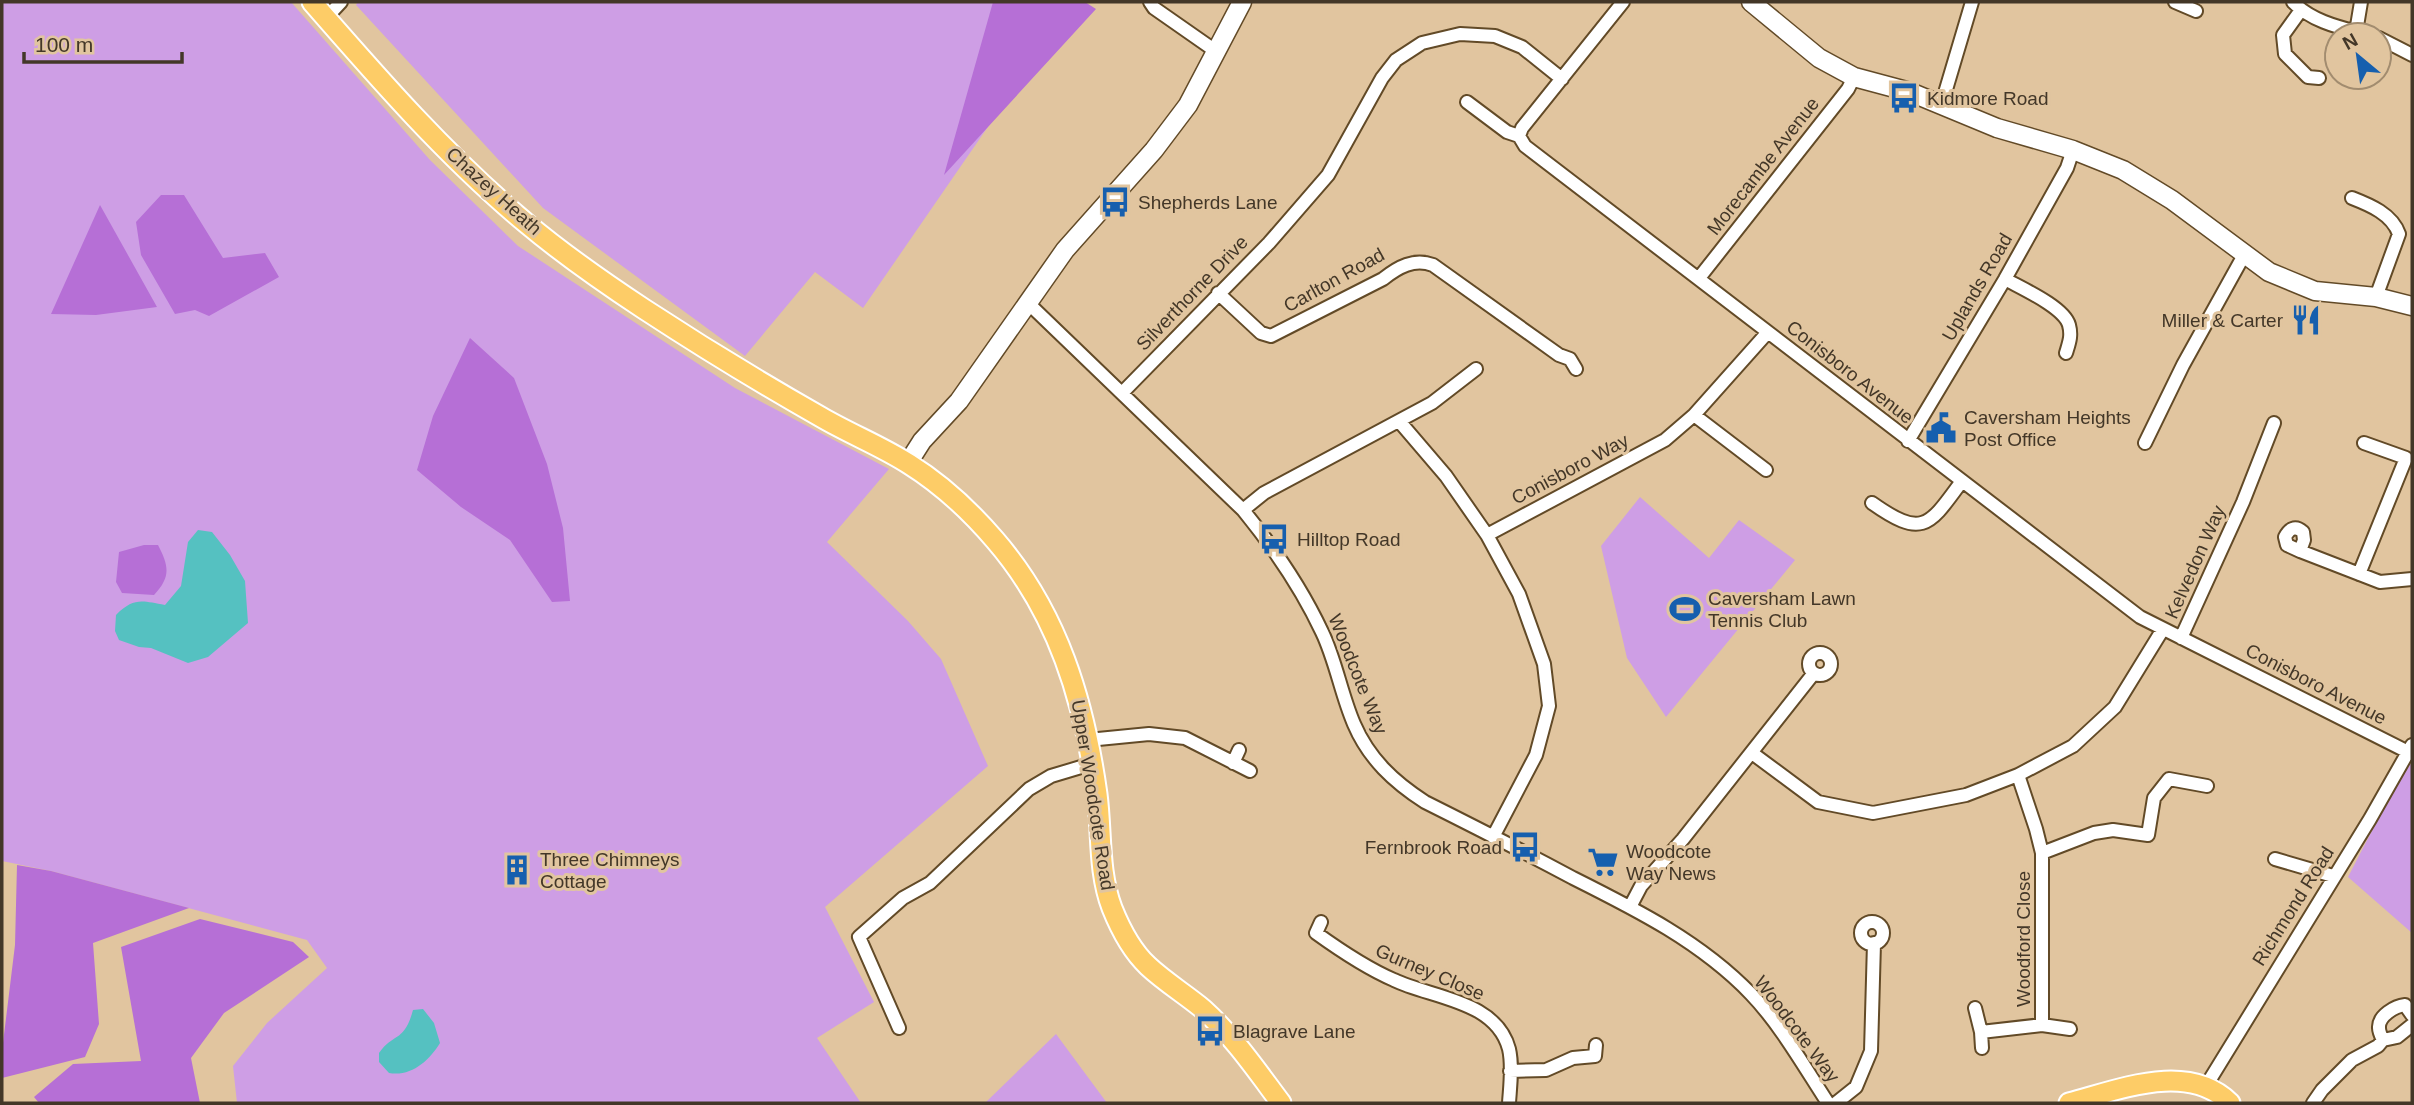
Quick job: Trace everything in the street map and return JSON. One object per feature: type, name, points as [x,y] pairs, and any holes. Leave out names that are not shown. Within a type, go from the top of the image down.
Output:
[{"type":"main road","name":"Chazey Heath","points":[[312,2],[407,110],[526,223],[579,264],[705,348]]},
{"type":"main road","name":"Upper Woodcote Road","points":[[705,348],[842,429],[908,463],[962,506],[1019,572],[1048,620],[1064,654],[1078,695],[1097,796],[1103,878],[1112,908],[1128,941],[1146,965],[1203,1009],[1224,1031],[1281,1103]]},
{"type":"main road","points":[[2069,1103],[2158,1082],[2183,1080],[2206,1086],[2231,1103]]},
{"type":"street","points":[[326,18],[341,2]]},
{"type":"street","points":[[1150,2],[1154,8],[1217,52]]},
{"type":"street","points":[[908,463],[922,441],[959,401],[1065,250],[1168,132],[1188,105],[1242,2]]},
{"type":"street","points":[[1520,135],[1522,128],[1623,2]]},
{"type":"street","points":[[1751,2],[1819,58],[1854,77],[1941,103],[1997,128],[2073,150],[2123,170],[2172,200],[2269,272],[2315,291],[2376,297],[2412,306]]},
{"type":"street","points":[[1941,103],[1972,2]]},
{"type":"street","points":[[2175,2],[2196,11]]},
{"type":"street","points":[[2361,2],[2362,21]]},
{"type":"street","points":[[2319,78],[2308,77],[2285,54],[2283,35],[2297,6],[2323,21]]},
{"type":"street","name":"Silverthorne Drive","points":[[1122,393],[1269,243],[1328,175],[1382,78],[1396,60],[1422,43],[1460,34],[1495,36],[1522,47],[1562,79]]},
{"type":"street","points":[[2393,45],[2412,55]]},
{"type":"street","name":"Morecambe Avenue","points":[[1699,278],[1848,89],[1854,77]]},
{"type":"street","name":"Conisboro Avenue","points":[[1467,102],[1507,132],[1520,135],[1525,146],[2140,618],[2411,750]]},
{"type":"street","name":"Uplands Road","points":[[1908,441],[2005,279],[2067,168],[2073,150]]},
{"type":"street","points":[[2352,198],[2386,215],[2399,234],[2376,297]]},
{"type":"street","points":[[2145,443],[2183,365],[2244,255]]},
{"type":"street","name":"Carlton Road","points":[[1219,293],[1261,333],[1271,336],[1383,279],[1399,267],[1423,261],[1433,265],[1559,355],[1570,359],[1576,369]]},
{"type":"street","points":[[2005,279],[2054,308],[2068,322],[2071,339],[2066,353]]},
{"type":"street","name":"Woodcote Way","points":[[1027,302],[1243,510],[1272,546],[1306,598],[1324,635],[1354,724],[1375,760],[1399,785],[1426,802],[1630,907],[1713,958],[1752,996],[1828,1103]]},
{"type":"street","name":"Conisboro Way","points":[[1487,535],[1657,445],[1694,415],[1768,332]]},
{"type":"street","points":[[1243,510],[1264,493],[1432,403],[1476,369]]},
{"type":"street","points":[[1694,415],[1766,470]]},
{"type":"street","points":[[1399,421],[1446,476],[1487,535],[1518,594],[1544,664],[1549,706],[1536,755],[1493,837]]},
{"type":"street","name":"Kelvedon Way","points":[[2181,638],[2248,504],[2248,486],[2274,423]]},
{"type":"street","points":[[2360,574],[2409,459],[2373,442]]},
{"type":"street","points":[[1872,503],[1897,520],[1911,524],[1925,523],[1936,516],[1962,481]]},
{"type":"street","points":[[2300,551],[2380,582],[2412,579]]},
{"type":"street","points":[[1752,753],[1818,802],[1873,813],[1966,795],[2018,775],[2073,746],[2115,707],[2163,629]]},
{"type":"street","points":[[1630,907],[1641,886],[1683,839],[1814,673]]},
{"type":"street","points":[[1088,740],[1149,734],[1185,738],[1250,771]]},
{"type":"street","points":[[1233,763],[1239,750]]},
{"type":"street","name":"Richmond Road","points":[[2206,1086],[2411,750]]},
{"type":"street","points":[[899,1028],[859,937],[903,898],[930,883],[1029,789],[1051,776],[1091,764]]},
{"type":"street","name":"Woodford Close","points":[[2018,775],[2042,853],[2042,1025]]},
{"type":"street","name":"Woodford Close","points":[[2042,853],[2094,833],[2113,830],[2148,835],[2154,798],[2169,779],[2207,786]]},
{"type":"street","points":[[2275,859],[2333,876]]},
{"type":"street","name":"Gurney Close","points":[[1314,932],[1352,959],[1396,981],[1467,1005],[1484,1015],[1500,1032],[1509,1049],[1509,1103]]},
{"type":"street","points":[[1836,1103],[1856,1087],[1871,1051],[1874,943]]},
{"type":"street","points":[[2383,1040],[2378,1027],[2380,1020],[2396,1006],[2405,1005],[2412,1014]]},
{"type":"street","points":[[1975,1008],[1982,1048]]},
{"type":"street","name":"Woodford Close","points":[[1981,1032],[2042,1025],[2070,1029]]},
{"type":"street","points":[[2313,1103],[2352,1060],[2378,1046],[2383,1040],[2397,1037],[2412,1025]]},
{"type":"street","points":[[1510,1071],[1546,1070],[1573,1058],[1595,1056]]},
{"type":"shaded area","points":[[2,2],[291,2],[430,160],[518,246],[735,388],[889,469],[827,542],[908,621],[941,659],[988,766],[825,907],[874,1002],[817,1038],[861,1103],[237,1103],[233,1066],[267,1023],[327,968],[307,940],[51,871],[2,861]]},
{"type":"shaded area","points":[[358,2],[1074,2],[863,308],[815,272],[745,356],[543,208],[356,5]]},
{"type":"shaded area","points":[[993,2],[1085,2],[1096,9],[944,175]]},
{"type":"shaded area","points":[[161,195],[184,195],[223,258],[265,253],[279,277],[209,316],[195,310],[175,314],[141,255],[136,222]]},
{"type":"shaded area","points":[[100,205],[157,307],[96,315],[51,314]]},
{"type":"shaded area","points":[[470,338],[514,378],[547,464],[563,528],[570,601],[552,602],[510,540],[461,507],[417,470],[433,416]]},
{"type":"shaded area","name":"Caversham Lawn Tennis Club","points":[[1640,497],[1709,558],[1739,520],[1795,560],[1666,717],[1627,658],[1601,546]]},
{"type":"shaded area","points":[[144,545],[158,545],[166,565],[166,577],[154,595],[122,593],[116,582],[119,552]]},
{"type":"shaded area","points":[[2407,763],[2412,765],[2412,933],[2348,877]]},
{"type":"shaded area","points":[[17,865],[51,871],[189,908],[93,943],[99,1024],[85,1057],[2,1078],[2,1051],[15,945]]},
{"type":"shaded area","points":[[200,919],[293,942],[309,957],[224,1013],[191,1058],[200,1103],[39,1103],[34,1097],[73,1064],[141,1061],[121,947]]},
{"type":"shaded area","points":[[1056,1034],[1107,1103],[985,1103]]},
{"type":"water","points":[[198,530],[212,532],[245,581],[248,623],[208,657],[188,663],[151,648],[119,640],[115,631],[116,615],[122,609],[139,602],[165,605],[181,586],[188,542]]},
{"type":"water","points":[[423,1009],[434,1023],[440,1043],[419,1066],[405,1073],[389,1073],[379,1062],[379,1053],[406,1028],[413,1010]]},
{"type":"place","name":"Kidmore Road","points":[[1904,98]]},
{"type":"place","name":"Shepherds Lane","points":[[1115,202]]},
{"type":"place","name":"Miller & Carter","points":[[2306,320]]},
{"type":"place","name":"Caversham Heights Post Office","points":[[1941,428]]},
{"type":"place","name":"Hilltop Road","points":[[1274,539]]},
{"type":"place","name":"Caversham Lawn Tennis Club","points":[[1685,609]]},
{"type":"place","name":"Fernbrook Road","points":[[1525,847]]},
{"type":"place","name":"Woodcote Way News","points":[[1603,862]]},
{"type":"place","name":"Three Chimneys Cottage","points":[[517,870]]},
{"type":"place","name":"Blagrave Lane","points":[[1210,1031]]}]
